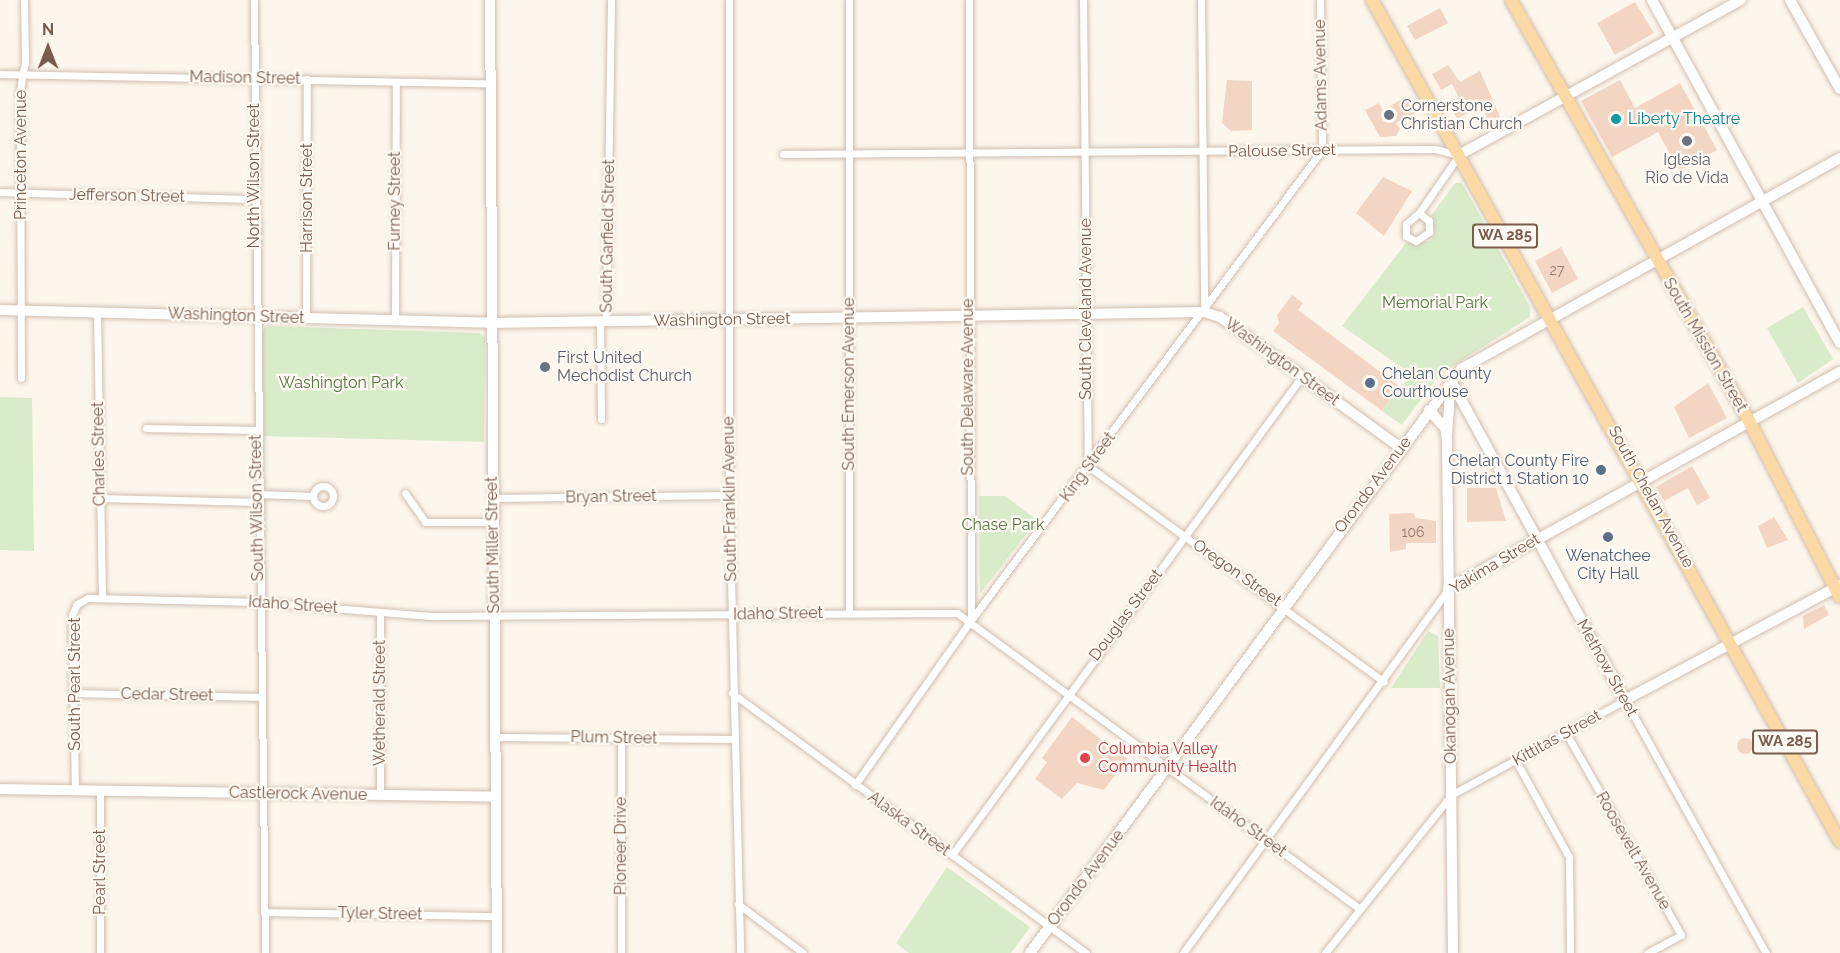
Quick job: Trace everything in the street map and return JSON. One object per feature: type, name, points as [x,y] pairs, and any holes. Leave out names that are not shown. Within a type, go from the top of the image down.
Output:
[{"type":"main road","name":"WA 285","points":[[1372,0],[1459,155]]},
{"type":"main road","name":"South Mission Street","points":[[1511,0],[1655,260],[1749,421],[1838,590]]},
{"type":"main road","name":"South Chelan Avenue","points":[[1459,155],[1552,317],[1840,842]]},
{"type":"street","name":"Princeton Avenue","points":[[21,378],[20,193],[24,0]]},
{"type":"street","name":"North Wilson Street","points":[[254,0],[254,316]]},
{"type":"street","name":"South Miller Street","points":[[490,0],[489,136],[497,953]]},
{"type":"street","name":"South Garfield Street","points":[[601,419],[611,0]]},
{"type":"street","name":"South Franklin Avenue","points":[[729,0],[729,495],[740,953]]},
{"type":"street","name":"South Emerson Avenue","points":[[849,0],[849,613]]},
{"type":"street","name":"South Delaware Avenue","points":[[969,0],[970,621]]},
{"type":"street","name":"South Cleveland Avenue","points":[[1083,0],[1088,466]]},
{"type":"street","points":[[1201,0],[1204,312]]},
{"type":"street","name":"Adams Avenue","points":[[1320,0],[1322,150]]},
{"type":"street","points":[[1652,0],[1840,343]]},
{"type":"street","points":[[1419,213],[1459,155],[1741,0]]},
{"type":"street","points":[[1790,0],[1840,89]]},
{"type":"street","name":"Madison Street","points":[[0,74],[489,83]]},
{"type":"street","name":"Harrison Street","points":[[306,317],[307,80]]},
{"type":"street","name":"Furney Street","points":[[395,321],[396,82]]},
{"type":"street","name":"Palouse Street","points":[[783,154],[1435,149],[1459,155]]},
{"type":"street","name":"King Street","points":[[855,785],[970,621],[1204,312],[1228,273],[1322,150]]},
{"type":"street","name":"Orondo Avenue","points":[[1030,953],[1168,768],[1283,606],[1451,381],[1477,358],[1840,158]]},
{"type":"street","name":"Jefferson Street","points":[[0,192],[254,199]]},
{"type":"street","name":"Washington Street","points":[[0,310],[491,323],[1086,312],[1204,312],[1220,317],[1401,448]]},
{"type":"street","name":"Charles Street","points":[[97,312],[102,596]]},
{"type":"street","name":"South Wilson Street","points":[[254,316],[265,953]]},
{"type":"street","name":"Yakima Street","points":[[1183,953],[1384,682],[1448,589],[1840,372]]},
{"type":"street","name":"Douglas Street","points":[[952,855],[1302,376]]},
{"type":"street","points":[[1447,440],[1451,381]]},
{"type":"street","name":"Methow Street","points":[[1451,381],[1535,539],[1766,953]]},
{"type":"street","name":"Okanogan Avenue","points":[[1429,410],[1445,428],[1447,440],[1453,953]]},
{"type":"street","points":[[146,428],[256,430]]},
{"type":"street","name":"Oregon Street","points":[[1088,466],[1283,606],[1384,682]]},
{"type":"street","points":[[405,493],[425,522],[493,522]]},
{"type":"street","name":"Bryan Street","points":[[492,498],[729,495]]},
{"type":"street","points":[[100,498],[312,496]]},
{"type":"street","name":"Kittitas Street","points":[[1325,953],[1358,908],[1451,795],[1730,642],[1838,590]]},
{"type":"street","name":"Idaho Street","points":[[102,596],[259,602],[380,612],[494,616],[957,613],[1358,908]]},
{"type":"street","name":"South Pearl Street","points":[[75,790],[72,615],[77,604],[102,596]]},
{"type":"street","name":"Wetherald Street","points":[[380,612],[380,795]]},
{"type":"street","name":"Cedar Street","points":[[73,693],[261,697]]},
{"type":"street","name":"Alaska Street","points":[[732,693],[1086,953]]},
{"type":"street","name":"Roosevelt Avenue","points":[[1566,733],[1680,935],[1647,953]]},
{"type":"street","name":"Plum Street","points":[[495,737],[734,739]]},
{"type":"street","name":"Pioneer Drive","points":[[621,738],[621,953]]},
{"type":"street","points":[[1516,761],[1569,857],[1570,953]]},
{"type":"street","points":[[0,789],[75,790]]},
{"type":"street","name":"Castlerock Avenue","points":[[75,790],[495,797]]},
{"type":"street","name":"Pearl Street","points":[[100,791],[100,953]]},
{"type":"street","points":[[738,904],[803,953]]},
{"type":"street","name":"Tyler Street","points":[[264,912],[496,916]]},
{"type":"green space","name":"Memorial Park","points":[[1455,183],[1462,183],[1530,307],[1530,317],[1440,374],[1402,425],[1382,411],[1411,374],[1342,326],[1406,243],[1430,241],[1435,234],[1431,216]]},
{"type":"green space","points":[[1803,307],[1833,359],[1798,383],[1767,328]]},
{"type":"green space","name":"Washington Park","points":[[267,326],[480,333],[485,338],[484,442],[264,436],[262,331]]},
{"type":"green space","points":[[0,397],[32,398],[34,551],[0,550]]},
{"type":"green space","name":"Chase Park","points":[[979,496],[1005,496],[1037,520],[980,594]]},
{"type":"green space","points":[[1428,631],[1438,636],[1440,688],[1391,688]]},
{"type":"green space","points":[[947,867],[1030,927],[1011,953],[909,953],[896,943]]},
{"type":"building","points":[[1635,2],[1654,33],[1615,55],[1597,23]]},
{"type":"building","points":[[1440,8],[1448,23],[1415,40],[1407,26]]},
{"type":"building","points":[[1448,65],[1460,82],[1480,71],[1500,117],[1490,123],[1481,106],[1457,119],[1449,103],[1459,98],[1452,84],[1441,90],[1432,74]]},
{"type":"building","points":[[1227,80],[1252,81],[1252,130],[1231,131],[1222,123]]},
{"type":"building","points":[[1620,80],[1635,108],[1680,83],[1717,150],[1679,171],[1658,132],[1612,157],[1581,101]]},
{"type":"building","name":"Cornerstone Christian Church","points":[[1406,96],[1415,113],[1396,123],[1400,129],[1396,136],[1380,137],[1365,110],[1379,103],[1383,111]]},
{"type":"building","points":[[1383,177],[1412,191],[1384,236],[1356,213]]},
{"type":"building","points":[[1561,247],[1578,279],[1552,293],[1535,261]]},
{"type":"building","points":[[1292,295],[1303,303],[1298,310],[1400,387],[1382,411],[1273,331],[1279,323],[1277,315]]},
{"type":"building","points":[[1708,383],[1727,418],[1689,438],[1674,407]]},
{"type":"building","points":[[1692,466],[1710,498],[1697,505],[1688,488],[1664,501],[1656,487]]},
{"type":"building","points":[[1467,488],[1496,488],[1506,521],[1467,522]]},
{"type":"building","points":[[1414,513],[1415,518],[1436,521],[1436,543],[1406,543],[1406,549],[1390,552],[1389,514]]},
{"type":"building","points":[[1774,517],[1788,540],[1767,548],[1758,526]]},
{"type":"building","points":[[1824,605],[1829,615],[1804,629],[1803,616]]},
{"type":"building","name":"Columbia Valley Community Health","points":[[1072,717],[1127,759],[1104,790],[1077,783],[1062,799],[1035,779],[1047,762],[1042,758]]},
{"type":"building","points":[[1742,738],[1748,738],[1753,746],[1751,752],[1742,754],[1737,749],[1737,743]]},
{"type":"place","name":"Cornerstone Christian Church","points":[[1389,115]]},
{"type":"place","name":"Liberty Theatre","points":[[1616,119]]},
{"type":"place","name":"Iglesia Rio de Vida","points":[[1687,141]]},
{"type":"place","name":"First United Mechodist Church","points":[[545,367]]},
{"type":"place","name":"Chelan County Courthouse","points":[[1370,383]]},
{"type":"place","name":"Chelan County Fire District 1 Station 10","points":[[1601,470]]},
{"type":"place","name":"Wenatchee City Hall","points":[[1608,537]]},
{"type":"place","name":"Columbia Valley Community Health","points":[[1085,758]]}]
